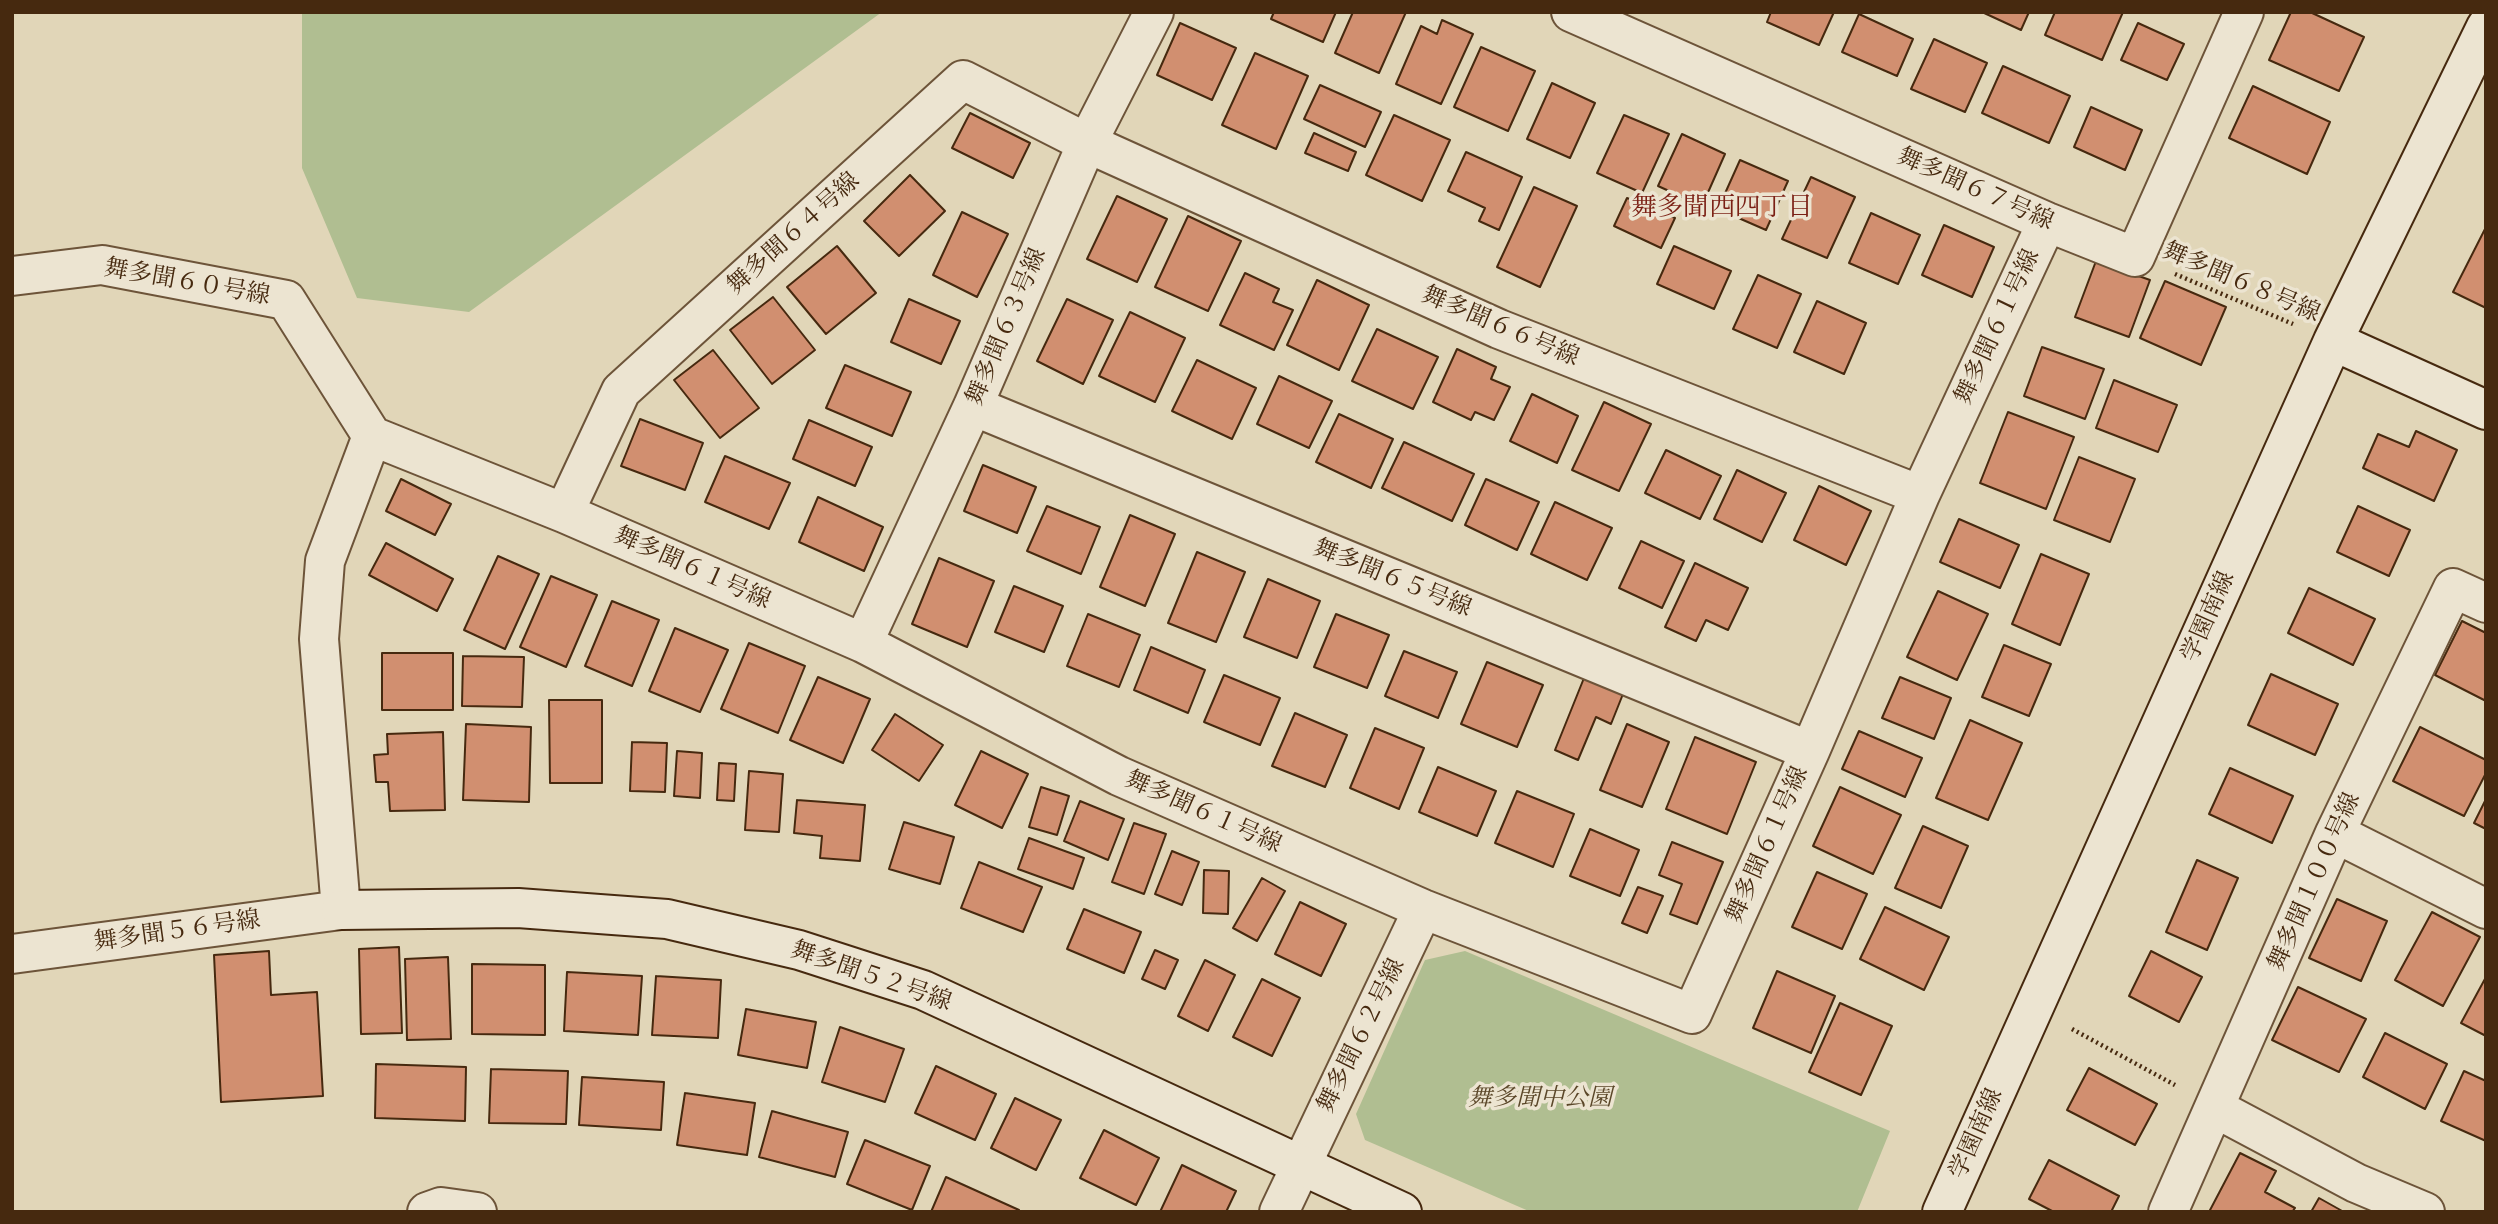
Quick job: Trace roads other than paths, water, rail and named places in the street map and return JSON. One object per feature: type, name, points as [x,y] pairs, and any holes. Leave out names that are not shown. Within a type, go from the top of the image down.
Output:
[{"type":"street","name":"舞多聞６３号線","points":[[863,643],[973,407],[1087,143],[1154,12]]},
{"type":"street","name":"舞多聞６７号線","points":[[1571,12],[2048,222],[2136,257],[2235,15]]},
{"type":"street","name":"学園南線","points":[[1942,1212],[2333,341],[2486,27]]},
{"type":"street","name":"舞多聞６４号線","points":[[564,513],[621,391],[963,80],[1087,143]]},
{"type":"street","name":"舞多聞６６号線","points":[[1087,143],[1499,329],[1920,495]]},
{"type":"street","name":"舞多聞６１号線","points":[[372,436],[564,513],[863,643],[1119,776],[1423,909],[1692,1014],[1810,751],[1920,495],[2048,222]]},
{"type":"street","name":"舞多聞６０号線","points":[[12,276],[102,265],[285,300],[372,436]]},
{"type":"street","points":[[2333,341],[2486,410]]},
{"type":"street","name":"舞多聞６５号線","points":[[973,407],[1810,751]]},
{"type":"street","points":[[341,910],[319,639],[326,561],[372,436]]},
{"type":"street","name":"舞多聞１００号線","points":[[2168,1212],[2335,833],[2453,587],[2486,603]]},
{"type":"street","points":[[2335,833],[2486,909]]},
{"type":"street","name":"舞多聞５２号線","points":[[341,910],[518,908],[667,919],[799,950],[923,990],[1402,1212]]},
{"type":"street","name":"舞多聞６２号線","points":[[1279,1212],[1423,909]]},
{"type":"street","name":"舞多聞５６号線","points":[[12,954],[341,910]]},
{"type":"street","points":[[2215,1108],[2356,1183],[2425,1212]]},
{"type":"street","points":[[426,1212],[440,1207],[477,1212]]},
{"type":"district","name":"舞多聞西四丁目","points":[[1722,209]]},
{"type":"park label","name":"舞多聞中公園","points":[[1540,1099]]}]
